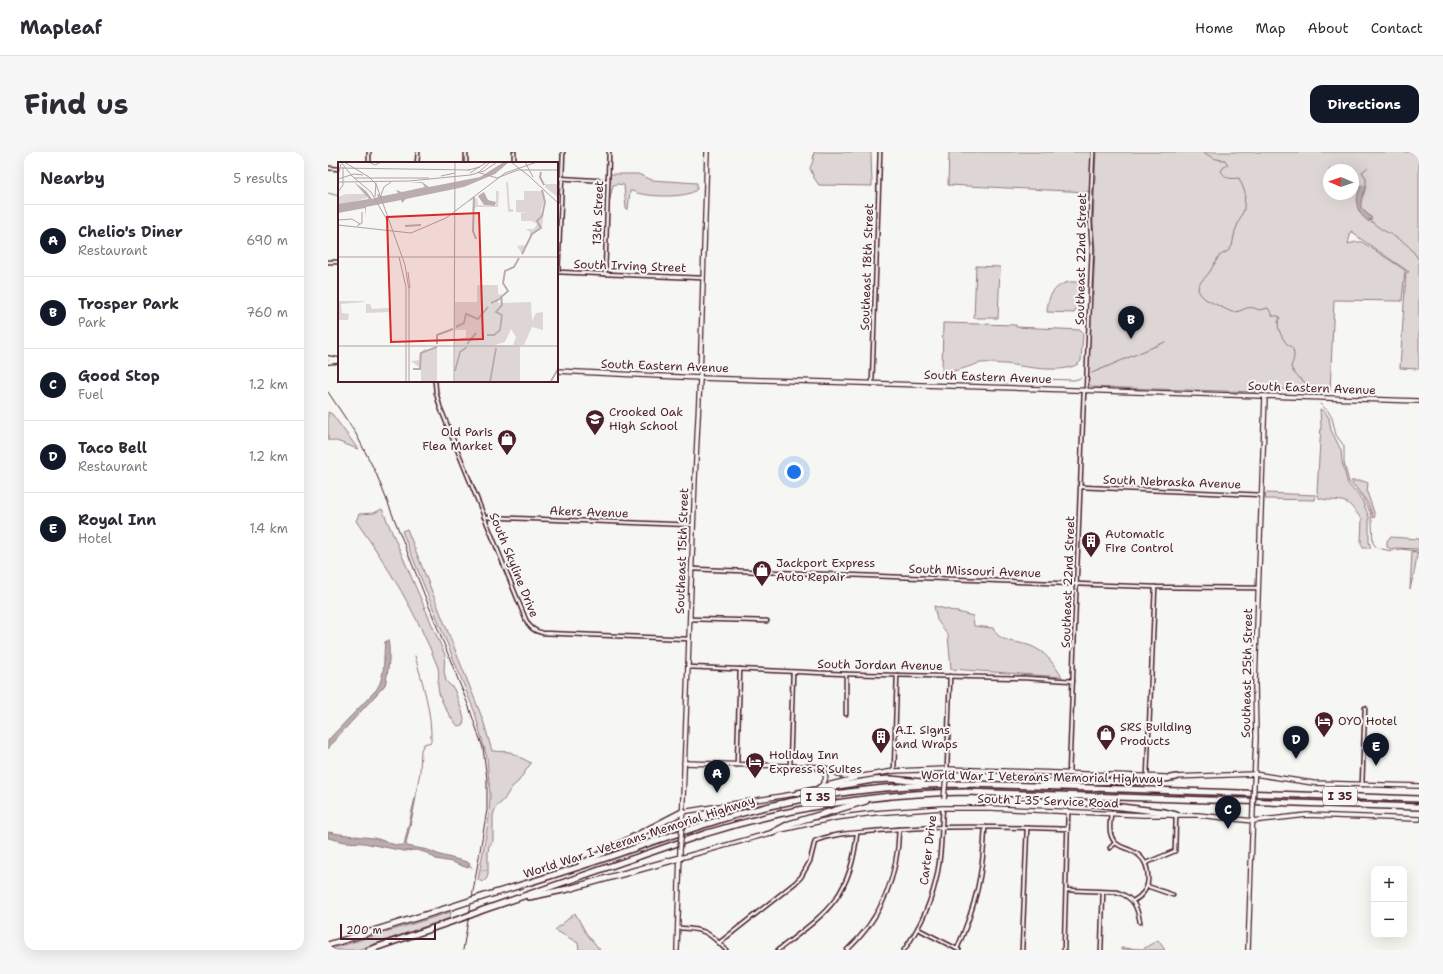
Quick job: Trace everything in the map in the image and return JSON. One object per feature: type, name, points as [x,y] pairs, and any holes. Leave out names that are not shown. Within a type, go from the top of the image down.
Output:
[{"type":"highway","points":[[1030,785],[1067,781],[1160,780],[1176,777]]},
{"type":"highway","points":[[798,793],[856,783],[891,779],[939,784]]},
{"type":"highway","name":"World War I Veterans Memorial Highway","points":[[328,945],[568,871],[717,820],[787,802],[872,789],[939,784],[1030,785],[1419,798]]},
{"type":"highway","name":"World War I Veterans Memorial Highway","points":[[369,950],[704,834],[740,823],[803,808],[882,796],[939,792],[1419,807]]},
{"type":"highway","points":[[1028,794],[1164,812],[1176,815]]},
{"type":"highway","points":[[772,833],[789,824],[882,796]]},
{"type":"highway","points":[[568,871],[682,812]]},
{"type":"highway","points":[[508,902],[568,889],[680,858]]},
{"type":"main road","name":"Southeast 15th Street","points":[[677,950],[688,639],[700,378],[707,152]]},
{"type":"main road","points":[[328,358],[338,360]]},
{"type":"main road","points":[[328,362],[338,360]]},
{"type":"main road","name":"South Eastern Avenue","points":[[558,371],[872,384],[1419,401]]},
{"type":"main road","name":"Southeast 25th Street","points":[[1248,950],[1256,738],[1255,684],[1265,396]]},
{"type":"main road","points":[[684,763],[826,768],[843,776],[857,777],[894,771],[947,769],[1147,777],[1254,774],[1313,783],[1419,786]]},
{"type":"main road","points":[[817,768],[823,771],[826,775],[825,782],[821,787]]},
{"type":"main road","name":"Carter Drive","points":[[944,808],[947,769]]},
{"type":"main road","points":[[682,812],[798,793],[851,780],[857,777]]},
{"type":"main road","name":"South I-35 Service Road","points":[[680,858],[810,823],[835,818],[900,810],[944,808],[1111,814],[1198,815],[1253,821],[1307,815],[1419,820]]},
{"type":"street","points":[[417,162],[418,152]]},
{"type":"street","points":[[558,272],[563,152]]},
{"type":"street","name":"13th Street","points":[[604,274],[609,152]]},
{"type":"street","name":"Southeast 18th Street","points":[[872,384],[880,152]]},
{"type":"street","name":"Southeast 22nd Street","points":[[1069,774],[1076,583],[1092,248],[1090,220],[1092,152]]},
{"type":"street","points":[[328,168],[338,169]]},
{"type":"street","points":[[558,178],[608,181]]},
{"type":"street","name":"South Irving Street","points":[[558,272],[702,278]]},
{"type":"street","name":"South Skyline Drive","points":[[435,382],[438,401],[530,627],[535,631],[550,633],[688,639]]},
{"type":"street","name":"South Nebraska Avenue","points":[[1081,488],[1262,495]]},
{"type":"street","name":"Akers Avenue","points":[[484,517],[693,525]]},
{"type":"street","name":"South Missouri Avenue","points":[[691,569],[1155,587],[1258,588]]},
{"type":"street","points":[[1147,777],[1155,587]]},
{"type":"street","points":[[689,618],[767,621]]},
{"type":"street","name":"South Jordan Avenue","points":[[688,667],[846,674],[1039,678],[1073,681]]},
{"type":"street","points":[[737,765],[740,669]]},
{"type":"street","points":[[790,767],[793,672]]},
{"type":"street","points":[[846,674],[846,714]]},
{"type":"street","points":[[894,771],[897,674]]},
{"type":"street","points":[[947,769],[950,676]]},
{"type":"street","points":[[1362,785],[1365,708]]},
{"type":"street","name":"Carter Drive","points":[[904,950],[918,929],[927,910],[934,888],[940,852],[944,808]]},
{"type":"street","points":[[1064,950],[1068,812]]},
{"type":"street","points":[[1111,814],[1110,830],[1115,842],[1119,846],[1135,853],[1146,863],[1148,886],[1139,898],[1133,901]]},
{"type":"street","points":[[1146,863],[1174,851],[1176,815]]},
{"type":"street","points":[[720,943],[801,877],[810,861],[815,841],[822,838],[857,833],[942,826],[1067,829]]},
{"type":"street","points":[[918,929],[958,949],[978,889],[982,866],[985,827]]},
{"type":"street","points":[[1022,950],[1027,828]]},
{"type":"street","points":[[847,950],[863,934],[875,917],[886,896],[896,866],[899,844],[899,829]]},
{"type":"street","points":[[778,950],[814,923],[842,892],[850,872],[856,850],[857,833]]},
{"type":"street","points":[[1110,848],[1115,842]]},
{"type":"street","points":[[1148,886],[1173,895]]},
{"type":"street","points":[[1066,890],[1117,892],[1124,895],[1133,901],[1140,922]]},
{"type":"street","points":[[1100,950],[1103,892]]},
{"type":"street","points":[[678,928],[703,931],[712,935],[726,950]]},
{"type":"shaded area","points":[[814,152],[871,152],[872,186],[819,185],[810,168],[813,161]]},
{"type":"shaded area","points":[[949,152],[1091,152],[1090,190],[1088,192],[948,185]]},
{"type":"shaded area","points":[[1096,152],[1419,152],[1419,369],[1400,368],[1406,272],[1409,272],[1351,231],[1348,244],[1362,242],[1405,270],[1402,301],[1334,300],[1330,392],[1310,392],[1260,387],[1256,392],[1091,387],[1088,381],[1091,295],[1093,295],[1095,250],[1093,223]]},
{"type":"shaded area","points":[[610,174],[638,174],[652,180],[697,183],[697,189],[693,192],[676,196],[645,195],[630,191],[628,209],[626,209],[624,185],[613,185],[609,203]]},
{"type":"shaded area","points":[[1361,185],[1367,186],[1362,199],[1361,208],[1372,218],[1369,222],[1358,210],[1357,201],[1359,200]]},
{"type":"shaded area","points":[[976,266],[1000,267],[998,318],[974,318]]},
{"type":"shaded area","points":[[1068,282],[1079,282],[1078,307],[1074,313],[1047,312],[1052,293],[1055,289]]},
{"type":"shaded area","points":[[943,323],[1016,325],[1016,327],[1081,330],[1083,333],[1081,361],[1075,366],[1056,369],[981,363],[958,370],[942,371]]},
{"type":"shaded area","points":[[1320,409],[1325,412],[1329,418],[1331,430],[1341,450],[1342,462],[1348,484],[1362,500],[1369,517],[1369,542],[1371,548],[1363,548],[1361,543],[1362,519],[1349,504],[1342,501],[1319,498],[1317,491],[1321,426]]},
{"type":"shaded area","points":[[328,412],[332,414],[358,449],[339,442],[328,440]]},
{"type":"shaded area","points":[[1351,481],[1363,481],[1368,483],[1367,492],[1375,517],[1373,518],[1367,502]]},
{"type":"shaded area","points":[[1266,493],[1316,495],[1315,500],[1265,499]]},
{"type":"shaded area","points":[[382,509],[445,655],[444,671],[446,681],[454,689],[464,719],[463,725],[458,726],[442,702],[438,686],[438,667],[420,627],[401,591],[356,521],[359,514],[374,513]]},
{"type":"shaded area","points":[[407,529],[483,720],[492,751],[510,752],[531,763],[503,801],[496,807],[493,815],[493,841],[489,846],[488,853],[488,874],[487,878],[483,882],[478,880],[489,817],[490,795],[487,758],[475,713],[402,531]]},
{"type":"shaded area","points":[[1390,537],[1419,539],[1419,549],[1391,549],[1387,547],[1387,541]]},
{"type":"shaded area","points":[[1412,551],[1419,553],[1417,555],[1410,589]]},
{"type":"shaded area","points":[[934,606],[973,616],[974,626],[993,628],[997,634],[1006,640],[1031,646],[1041,651],[1054,665],[1062,677],[951,669],[948,635],[937,620]]},
{"type":"shaded area","points":[[388,640],[389,663],[385,685],[328,749],[328,741],[330,738],[377,689],[382,678],[385,642]]},
{"type":"shaded area","points":[[417,789],[406,843],[407,846],[428,850],[440,855],[467,862],[470,864],[468,868],[452,862],[436,859],[427,853],[417,850],[404,851],[328,838],[328,832],[373,838],[396,845],[404,845]]},
{"type":"shaded area","points":[[451,912],[450,918],[357,950],[328,950]]},
{"type":"shaded area","points":[[575,913],[586,933],[600,950],[579,950],[578,943],[555,930]]},
{"type":"shaded area","points":[[1158,940],[1165,950],[1121,950],[1121,948],[1143,949]]},
{"type":"waterway","points":[[1202,152],[1216,159],[1225,160],[1228,165],[1221,171],[1228,178],[1239,178],[1245,192],[1244,209],[1235,231],[1232,246],[1228,251],[1219,256],[1209,273],[1199,284],[1198,290],[1206,299],[1232,312],[1248,308],[1255,308],[1259,310],[1268,308],[1273,316],[1279,316],[1278,327],[1283,338],[1287,344],[1292,347],[1294,353],[1291,367],[1294,373],[1312,389]]},
{"type":"waterway","points":[[1366,186],[1366,178],[1362,172],[1367,168]]},
{"type":"waterway","points":[[328,193],[338,196]]},
{"type":"waterway","points":[[1369,219],[1380,229],[1405,243],[1419,260]]},
{"type":"waterway","points":[[1092,373],[1165,342]]},
{"type":"waterway","points":[[1034,382],[1038,379],[1074,380],[1081,378]]},
{"type":"waterway","points":[[1320,404],[1328,411],[1332,418],[1336,435],[1344,446],[1344,463],[1349,482],[1363,498],[1370,512],[1373,543],[1377,548],[1392,551],[1400,549],[1419,551]]},
{"type":"waterway","points":[[415,656],[426,699],[431,731],[431,742],[424,744],[421,750],[420,772],[416,793]]},
{"type":"waterway","points":[[468,866],[472,868]]},
{"type":"railway","points":[[328,392],[356,434],[376,473],[469,707],[483,748],[487,779],[487,810],[463,950]]},
{"type":"place","name":"Trosper Park","points":[[1131,339]]},
{"type":"place","name":"Crooked Oak High School","points":[[595,436]]},
{"type":"place","name":"Old Paris Flea Market","points":[[507,456]]},
{"type":"place","name":"Automatic Fire Control","points":[[1091,558]]},
{"type":"place","name":"Jackport Express Auto Repair","points":[[762,587]]},
{"type":"place","name":"OYO Hotel","points":[[1324,738]]},
{"type":"place","name":"SRS Building Products","points":[[1106,751]]},
{"type":"place","name":"A.I. Signs and Wraps","points":[[881,754]]},
{"type":"place","name":"Taco Bell","points":[[1296,759]]},
{"type":"place","name":"Royal Inn","points":[[1376,766]]},
{"type":"place","name":"Holiday Inn Express & Suites","points":[[755,779]]},
{"type":"place","name":"Chelio's Diner","points":[[717,793]]},
{"type":"place","name":"Good Stop","points":[[1228,829]]}]
